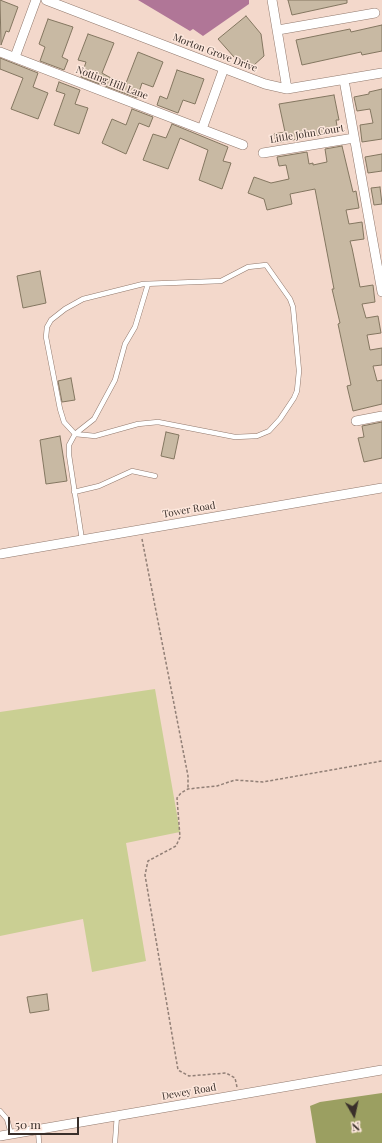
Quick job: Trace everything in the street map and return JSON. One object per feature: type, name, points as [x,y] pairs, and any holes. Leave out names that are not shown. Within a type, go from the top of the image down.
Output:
[{"type":"street","points":[[15,57],[36,0]]},
{"type":"street","name":"Morton Grove Drive","points":[[46,0],[265,84],[287,89],[382,73]]},
{"type":"street","points":[[272,0],[287,89]]},
{"type":"street","points":[[278,30],[375,13]]},
{"type":"street","name":"Notting Hill Lane","points":[[0,52],[243,145]]},
{"type":"street","points":[[202,129],[224,68]]},
{"type":"street","name":"Little John Court","points":[[344,80],[382,292]]},
{"type":"street","name":"Little John Court","points":[[263,153],[354,138]]},
{"type":"street","points":[[356,421],[382,416]]},
{"type":"street","name":"Tower Road","points":[[0,554],[382,488]]},
{"type":"street","name":"Dewey Road","points":[[0,1136],[382,1070]]},
{"type":"lane","points":[[266,265],[290,299],[293,307],[299,371],[297,391],[294,398],[280,419],[269,431],[257,436],[226,436],[158,422],[138,424],[95,436],[75,434],[64,422],[60,409],[46,337],[47,327],[51,320],[65,309],[83,299],[148,284],[221,281],[248,267],[266,265]]},
{"type":"lane","points":[[82,540],[74,492],[69,445],[75,434],[94,419],[114,380],[124,344],[135,327],[148,284]]},
{"type":"lane","points":[[74,492],[99,486],[132,471],[155,476]]},
{"type":"lane","points":[[0,1111],[7,1119],[11,1134]]},
{"type":"lane","points":[[115,1143],[117,1115]]},
{"type":"lane","points":[[38,1129],[39,1143]]},
{"type":"path","points":[[140,529],[188,776],[188,789]]},
{"type":"path","points":[[238,1094],[237,1084],[231,1074],[218,1073],[189,1076],[178,1070],[145,875],[148,861],[176,846],[180,837],[176,798],[181,792],[188,789],[217,786],[235,780],[263,782],[382,761]]},
{"type":"green space","points":[[155,689],[180,832],[126,843],[146,961],[92,972],[83,919],[0,936],[0,712]]},
{"type":"green space","points":[[382,1093],[382,1143],[316,1143],[310,1106],[320,1102]]},
{"type":"shaded area","points":[[138,0],[249,0],[249,4],[203,36],[193,29],[190,31]]},
{"type":"building","points":[[0,0],[18,7],[9,32],[6,31],[1,45]]},
{"type":"building","points":[[288,0],[347,0],[347,3],[292,15]]},
{"type":"building","points":[[246,16],[261,34],[264,56],[254,65],[234,57],[218,39]]},
{"type":"building","points":[[48,19],[73,27],[62,57],[68,60],[64,70],[40,61],[45,47],[39,44]]},
{"type":"building","points":[[382,25],[382,51],[362,55],[361,52],[302,65],[296,40],[350,29],[351,32]]},
{"type":"building","points":[[88,34],[114,43],[102,73],[109,77],[126,83],[138,52],[163,62],[153,87],[142,83],[137,98],[81,77],[86,62],[78,60]]},
{"type":"building","points":[[0,58],[38,73],[33,87],[48,93],[38,119],[11,109],[23,78],[0,69]]},
{"type":"building","points":[[177,70],[204,79],[195,104],[183,100],[178,113],[157,105],[160,96],[167,99]]},
{"type":"building","points":[[59,82],[80,90],[75,104],[88,108],[79,134],[54,125],[65,94],[56,91]]},
{"type":"building","points":[[382,89],[382,139],[362,142],[360,125],[373,123],[370,109],[357,111],[354,97],[369,94],[369,92]]},
{"type":"building","points":[[334,95],[339,120],[336,120],[338,132],[276,143],[274,134],[285,132],[279,104]]},
{"type":"building","points":[[132,109],[153,117],[149,127],[139,123],[126,154],[102,143],[112,119],[126,125]]},
{"type":"building","points":[[172,124],[228,147],[223,161],[231,163],[222,189],[199,180],[208,150],[180,138],[168,169],[143,160],[153,134],[166,138]]},
{"type":"building","points":[[342,146],[353,192],[356,191],[359,208],[346,210],[349,224],[362,222],[364,239],[350,241],[360,287],[373,285],[375,302],[362,304],[366,318],[378,316],[381,333],[367,335],[370,350],[382,348],[382,365],[373,366],[377,381],[382,380],[382,404],[353,411],[347,386],[351,385],[338,324],[340,323],[332,289],[334,289],[315,189],[290,194],[292,204],[267,210],[264,199],[248,193],[254,177],[271,183],[289,179],[286,165],[279,166],[277,157],[307,152],[309,164],[313,163],[313,165],[327,162],[325,149]]},
{"type":"building","points":[[382,154],[382,171],[368,173],[365,157]]},
{"type":"building","points":[[380,187],[382,204],[374,205],[371,188]]},
{"type":"building","points":[[40,271],[46,303],[23,308],[17,276]]},
{"type":"building","points":[[71,378],[75,400],[62,402],[58,381]]},
{"type":"building","points":[[382,422],[382,458],[364,462],[358,438],[364,437],[362,426]]},
{"type":"building","points":[[166,432],[179,435],[174,459],[161,456]]},
{"type":"building","points":[[60,436],[67,481],[46,484],[40,440]]},
{"type":"building","points":[[47,994],[49,1010],[30,1013],[27,997]]}]
